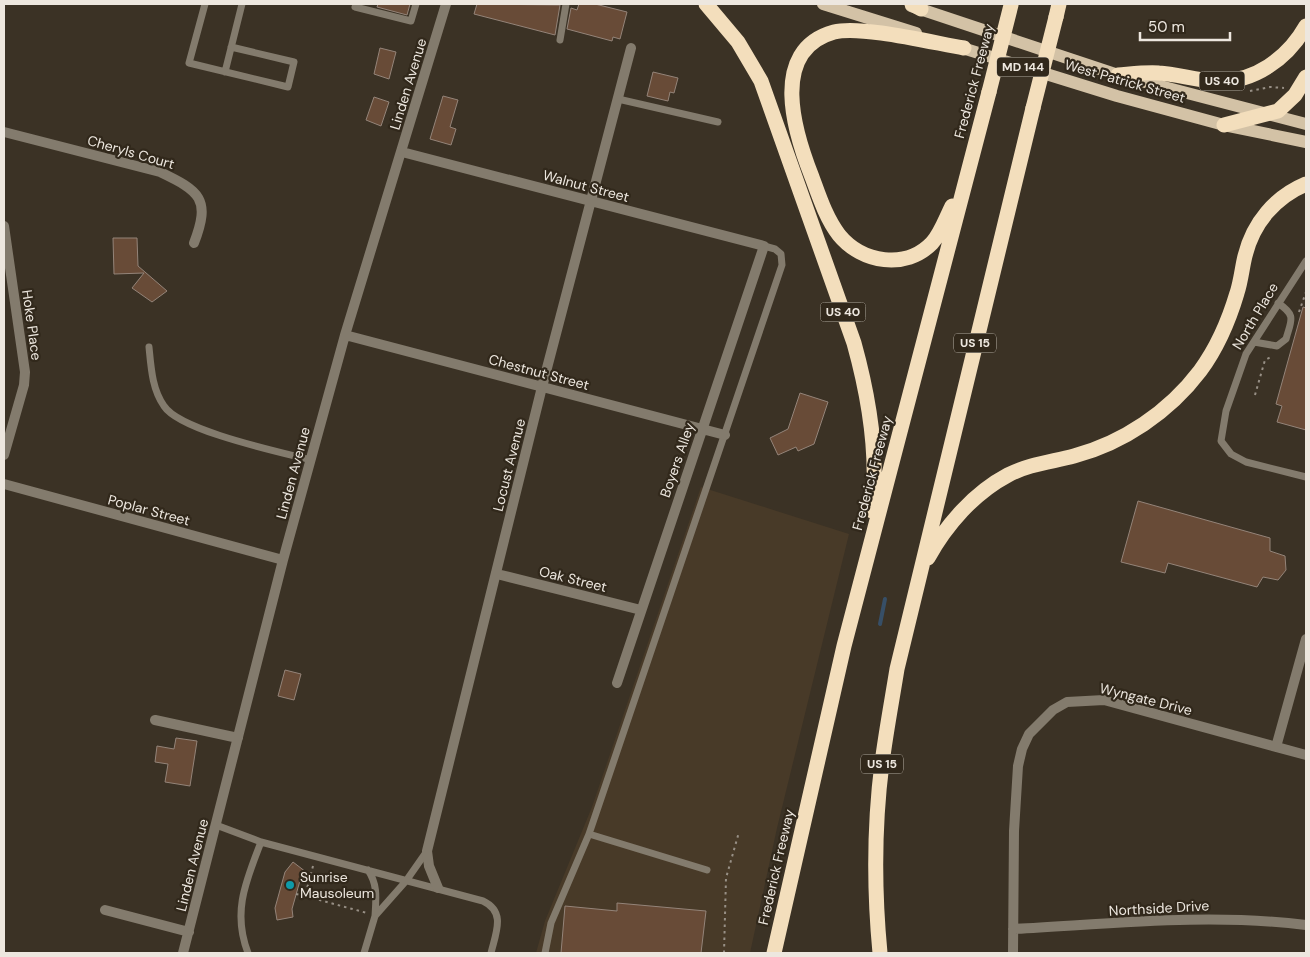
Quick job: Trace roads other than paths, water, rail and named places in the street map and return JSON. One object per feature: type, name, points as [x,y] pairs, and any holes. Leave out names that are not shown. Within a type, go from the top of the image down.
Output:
[{"type":"highway","name":"US 40","points":[[706,4],[738,42],[761,81],[854,343],[863,376],[872,433],[874,500],[870,530],[844,646]]},
{"type":"highway","name":"Frederick Freeway","points":[[774,953],[844,646],[1011,4]]},
{"type":"highway","name":"US 15","points":[[880,953],[876,916],[877,850],[882,763],[897,669],[1058,11]]},
{"type":"highway","name":"US 40","points":[[1118,75],[1160,73],[1218,82],[1245,77],[1275,62],[1288,50],[1306,26]]},
{"type":"highway","points":[[964,48],[902,37],[850,31],[834,32],[818,40],[806,50],[795,70],[791,88],[794,118],[803,155],[821,202],[839,234],[853,248],[868,256],[882,259],[897,260],[911,257],[934,241],[964,185]]},
{"type":"highway","points":[[1224,125],[1278,111],[1294,94],[1306,77]]},
{"type":"highway","points":[[918,577],[940,536],[972,502],[992,486],[1009,475],[1036,464],[1075,456],[1117,440],[1152,417],[1184,389],[1200,371],[1222,332],[1238,291],[1249,241],[1256,227],[1279,200],[1306,184]]},
{"type":"main road","name":"West Patrick Street","points":[[823,4],[1117,96],[1224,125],[1306,142]]},
{"type":"main road","name":"West Patrick Street","points":[[905,4],[916,6],[1118,75],[1306,124]]},
{"type":"street","name":"Linden Avenue","points":[[183,953],[283,560],[346,335],[446,4]]},
{"type":"street","name":"Locust Avenue","points":[[438,888],[429,866],[428,851],[542,387],[631,48]]},
{"type":"street","name":"Cheryls Court","points":[[4,132],[160,172],[181,182],[197,194],[202,206],[203,220],[194,243]]},
{"type":"street","name":"Walnut Street","points":[[402,152],[764,246]]},
{"type":"street","name":"Hoke Place","points":[[4,226],[25,372],[24,385],[4,455]]},
{"type":"street","name":"Boyers Alley","points":[[617,683],[764,246]]},
{"type":"street","name":"Chestnut Street","points":[[346,335],[725,435]]},
{"type":"street","name":"Poplar Street","points":[[6,485],[283,560]]},
{"type":"street","name":"Oak Street","points":[[497,574],[642,610]]},
{"type":"street","points":[[1276,747],[1306,639]]},
{"type":"street","name":"Wyngate Drive","points":[[1013,953],[1014,831],[1018,766],[1022,749],[1029,734],[1053,710],[1067,702],[1104,700],[1306,755]]},
{"type":"street","points":[[155,720],[238,738]]},
{"type":"street","points":[[105,910],[188,932]]},
{"type":"street","name":"Northside Drive","points":[[1013,929],[1212,919],[1306,924]]},
{"type":"lane","points":[[205,4],[188,63],[288,87],[294,62],[231,47]]},
{"type":"lane","points":[[225,72],[242,4]]},
{"type":"lane","points":[[356,4],[355,7],[411,21],[416,4]]},
{"type":"lane","points":[[560,40],[566,4]]},
{"type":"lane","points":[[618,98],[718,122]]},
{"type":"lane","points":[[545,953],[551,923],[589,834],[783,259],[781,254],[775,249],[764,246]]},
{"type":"lane","name":"North Place","points":[[1306,261],[1246,354],[1226,411],[1221,441],[1231,454],[1246,462],[1306,477]]},
{"type":"lane","points":[[1254,342],[1277,346],[1286,339],[1292,318],[1290,312],[1278,303]]},
{"type":"lane","points":[[149,347],[152,378],[164,408],[197,429],[311,460]]},
{"type":"lane","points":[[216,825],[261,842],[483,900],[495,908],[498,923],[491,953]]},
{"type":"lane","points":[[589,834],[708,870]]},
{"type":"lane","points":[[248,953],[240,927],[240,914],[248,877],[261,842]]},
{"type":"lane","points":[[375,916],[406,881],[428,851]]},
{"type":"lane","points":[[364,953],[375,916],[375,881],[368,870]]},
{"type":"waterway","points":[[880,624],[885,599]]},
{"type":"place","name":"Sunrise Mausoleum","points":[[290,885]]}]
